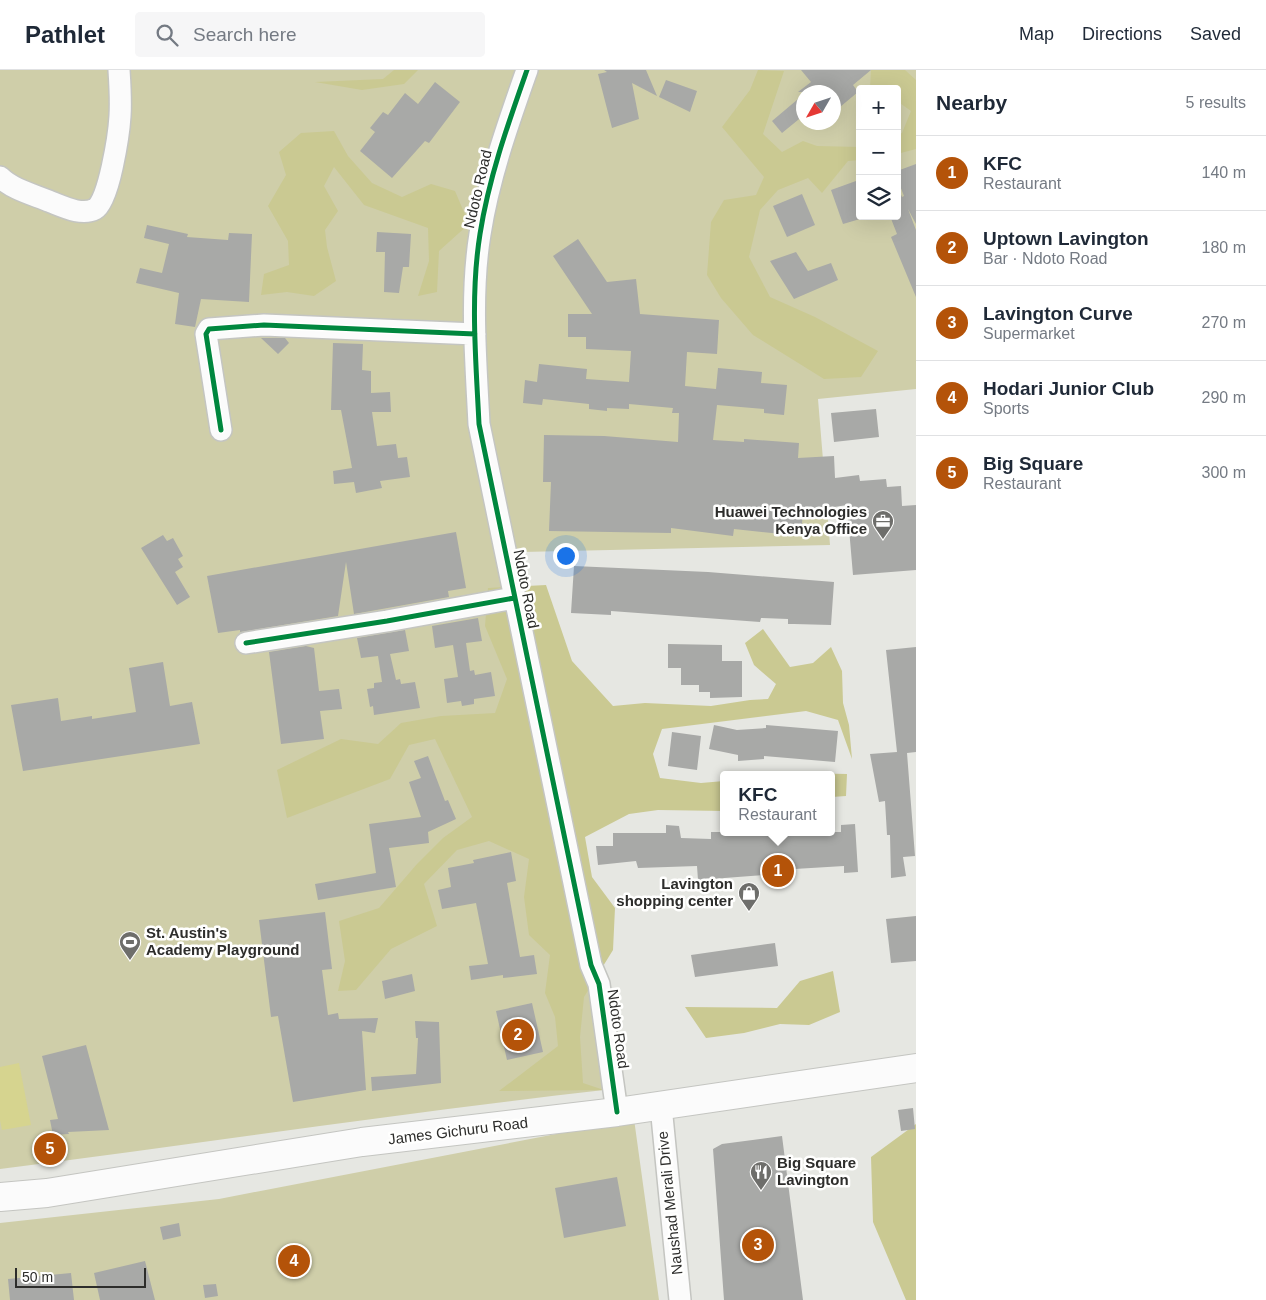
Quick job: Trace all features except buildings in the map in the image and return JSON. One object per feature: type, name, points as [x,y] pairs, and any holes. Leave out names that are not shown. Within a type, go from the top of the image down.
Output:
[{"type":"main road","name":"James Gichuru Road","points":[[0,1197],[47,1193],[362,1142],[617,1112],[916,1068]]},
{"type":"street","points":[[0,177],[11,185],[62,206],[88,212],[97,208],[104,199],[108,184],[120,117],[119,70]]},
{"type":"street","name":"Ndoto Road","points":[[526,70],[494,165],[480,237],[475,334],[479,424],[591,965],[599,984],[617,1112]]},
{"type":"street","points":[[221,430],[206,334],[209,329],[264,325],[475,334]]},
{"type":"street","points":[[246,643],[387,621],[514,598]]},
{"type":"street","name":"Naushad Merali Drive","points":[[660,1106],[680,1300]]},
{"type":"green space","points":[[0,70],[916,70],[916,389],[818,399],[830,545],[522,552],[604,1090],[377,1118],[0,1169]]},
{"type":"green space","points":[[634,1119],[659,1300],[0,1300],[0,1223],[219,1199]]},
{"type":"shaded area","points":[[394,70],[418,70],[404,84],[362,90],[315,82],[383,79]]},
{"type":"shaded area","points":[[758,70],[784,71],[763,134],[782,152],[803,141],[817,146],[856,147],[856,160],[848,161],[822,193],[808,178],[778,190],[760,210],[749,257],[770,297],[815,317],[878,351],[861,377],[824,379],[753,335],[721,298],[707,275],[711,222],[724,200],[756,195],[764,177],[722,127],[750,90]]},
{"type":"shaded area","points":[[871,70],[905,70],[916,80],[916,149],[901,153],[901,133],[911,111],[901,104],[901,85],[870,85]]},
{"type":"shaded area","points":[[334,131],[348,156],[372,183],[402,197],[431,184],[455,191],[469,224],[439,251],[437,292],[418,296],[429,261],[428,228],[364,205],[334,167],[324,186],[338,211],[325,230],[327,247],[336,281],[314,296],[287,292],[261,295],[264,274],[289,265],[288,241],[268,206],[286,175],[279,152],[301,133]]},
{"type":"shaded area","points":[[546,585],[572,661],[613,706],[645,703],[711,706],[768,699],[776,684],[754,665],[745,643],[763,629],[790,667],[813,663],[831,647],[842,671],[843,703],[849,725],[852,759],[838,720],[806,711],[662,729],[653,754],[660,778],[701,783],[720,781],[720,811],[658,810],[629,814],[585,837],[592,877],[615,908],[613,950],[584,997],[580,1037],[583,1083],[604,1090],[499,1091],[558,1046],[555,1017],[545,993],[550,955],[529,935],[524,897],[529,859],[489,841],[457,850],[424,884],[437,926],[391,949],[356,990],[338,991],[345,961],[339,921],[379,908],[417,864],[443,838],[472,817],[435,739],[409,745],[390,779],[287,818],[277,770],[341,739],[378,744],[401,723],[441,716],[495,713],[507,679],[485,626],[488,588]]},
{"type":"shaded area","points":[[835,774],[847,774],[846,796],[835,797]]},
{"type":"shaded area","points":[[833,971],[840,1012],[809,1025],[780,1024],[744,1033],[706,1038],[685,1007],[777,1008],[800,981]]},
{"type":"shaded area","points":[[19,1063],[31,1125],[2,1130],[0,1120],[0,1067]]},
{"type":"shaded area","points":[[916,1124],[916,1300],[906,1300],[873,1222],[871,1157]]},
{"type":"cycle path","points":[[527,70],[494,171],[480,234],[474,305],[479,424],[591,965],[599,984],[617,1112]]},
{"type":"cycle path","points":[[221,430],[206,334],[209,329],[264,325],[475,334]]},
{"type":"cycle path","points":[[246,643],[387,621],[514,598]]},
{"type":"place","name":"Huawei Technologies Kenya Office","points":[[883,540]]},
{"type":"place","name":"KFC","points":[[778,871]]},
{"type":"place","name":"Lavington shopping center","points":[[749,912]]},
{"type":"place","name":"St. Austin's Academy Playground","points":[[130,961]]},
{"type":"place","name":"Uptown Lavington","points":[[518,1035]]},
{"type":"place","name":"Big Square","points":[[50,1149]]},
{"type":"place","name":"Big Square Lavington","points":[[761,1191]]},
{"type":"place","name":"Lavington Curve","points":[[758,1245]]},
{"type":"place","name":"Hodari Junior Club","points":[[294,1261]]}]
